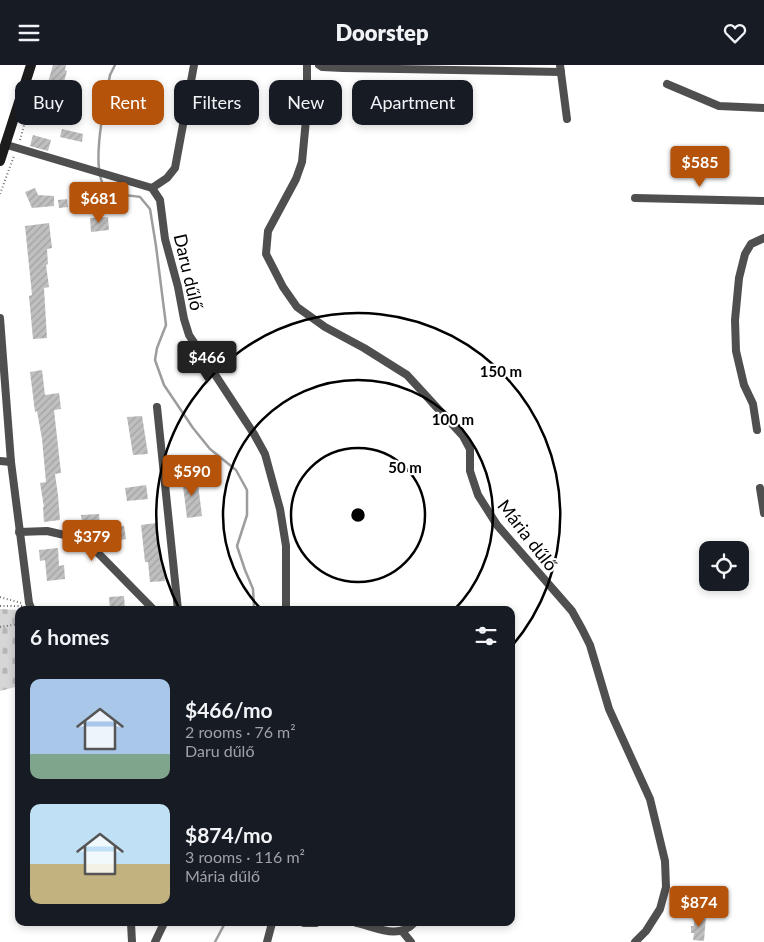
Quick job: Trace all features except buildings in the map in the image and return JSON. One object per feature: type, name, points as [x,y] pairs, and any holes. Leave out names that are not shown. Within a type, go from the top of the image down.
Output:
[{"type":"main road","points":[[0,161],[7,145],[31,65]]},
{"type":"street","points":[[7,145],[152,189],[167,178],[175,169],[194,65]]},
{"type":"street","name":"Mária dűlő","points":[[307,65],[307,109],[302,162],[292,188],[268,231],[266,254],[283,287],[297,307],[325,327],[364,348],[407,375],[463,436],[470,449],[470,471],[478,495],[497,525],[572,611],[582,629],[590,645],[610,709],[650,799],[666,861],[666,887],[660,909],[646,931],[634,942]]},
{"type":"street","points":[[319,65],[322,67],[342,68],[561,68],[567,119]]},
{"type":"street","points":[[667,84],[719,106],[764,108]]},
{"type":"street","name":"Daru dűlő","points":[[152,189],[160,200],[165,239],[189,335],[265,454],[280,509],[286,546],[286,606]]},
{"type":"street","points":[[635,198],[764,201]]},
{"type":"street","points":[[757,430],[753,404],[744,385],[736,351],[735,320],[738,278],[744,254],[751,244],[764,238]]},
{"type":"street","points":[[0,318],[11,462],[30,606]]},
{"type":"street","points":[[157,407],[178,606]]},
{"type":"street","points":[[0,461],[11,462]]},
{"type":"street","points":[[760,488],[764,513]]},
{"type":"street","points":[[19,532],[47,531],[82,539],[150,606]]},
{"type":"street","points":[[130,926],[132,942]]},
{"type":"street","points":[[155,942],[163,926]]},
{"type":"street","points":[[267,942],[271,926]]},
{"type":"street","points":[[369,926],[388,931],[402,931],[410,926]]},
{"type":"street","points":[[402,931],[411,942]]},
{"type":"path","points":[[0,194],[24,125]]},
{"type":"path","points":[[0,597],[26,605],[0,606]]},
{"type":"path","points":[[0,627],[15,625]]},
{"type":"green space","points":[[0,609],[15,610],[15,687],[0,691]]},
{"type":"waterway","points":[[115,65],[110,75],[102,117],[99,152],[99,168],[102,181],[107,189],[114,193],[140,197],[150,209],[166,325],[157,348],[155,360],[164,385],[193,428],[210,449],[236,470],[247,490],[247,515],[237,546],[253,589],[254,606]]},
{"type":"waterway","points":[[215,942],[223,926]]}]
